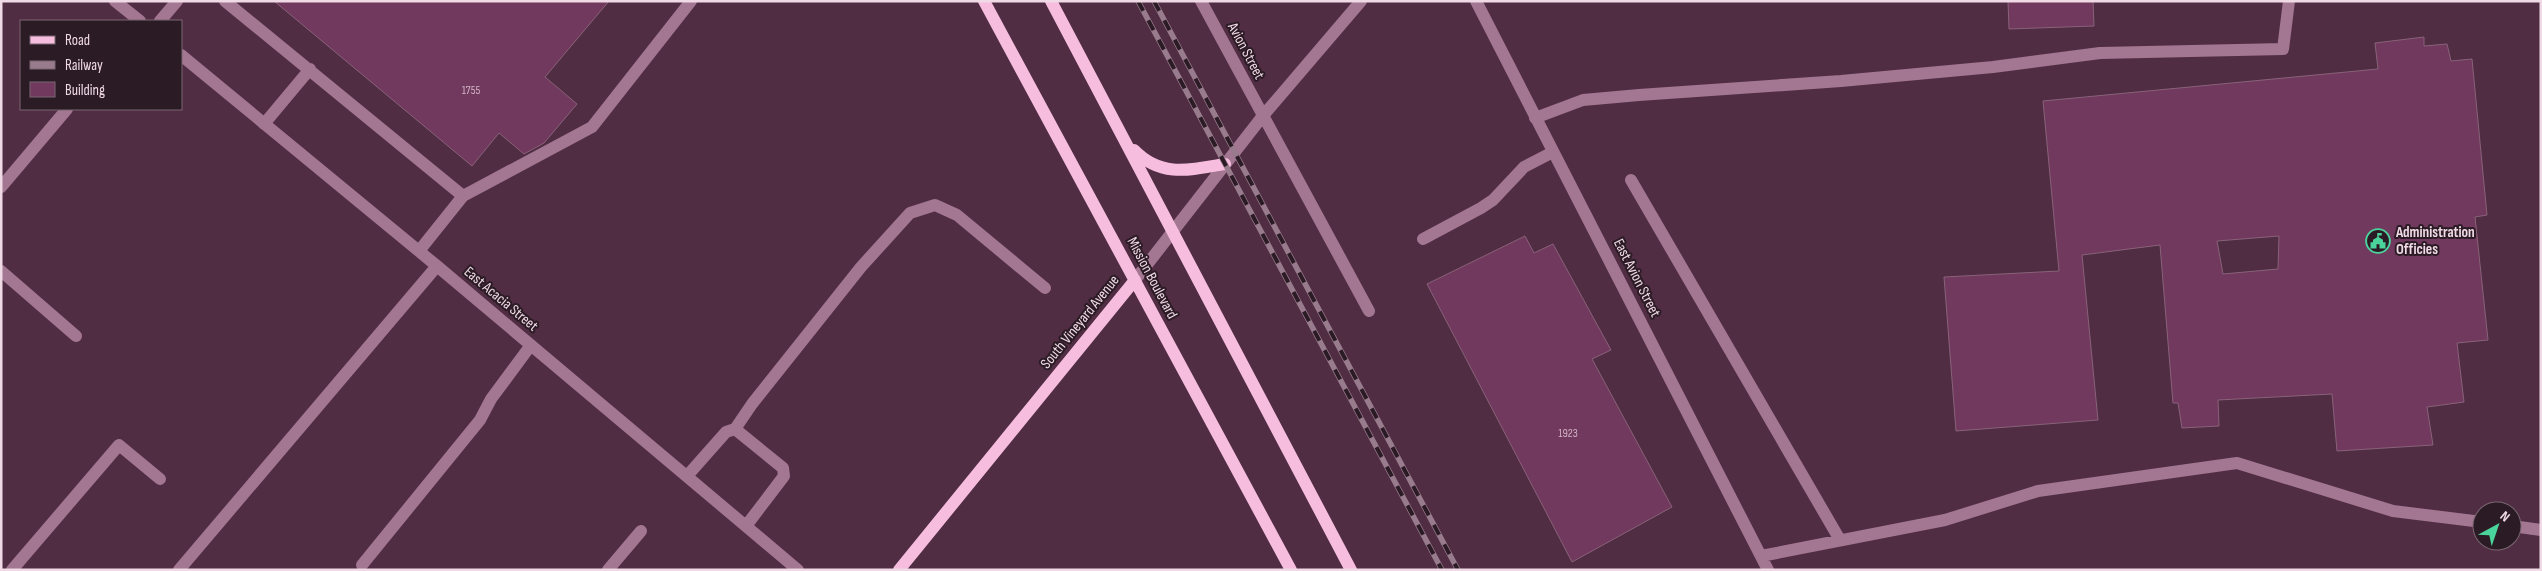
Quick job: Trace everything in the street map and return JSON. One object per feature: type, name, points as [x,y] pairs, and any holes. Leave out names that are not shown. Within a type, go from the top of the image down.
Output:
[{"type":"main road","name":"Mission Boulevard","points":[[984,1],[1291,570]]},
{"type":"main road","points":[[1051,1],[1351,570]]},
{"type":"main road","points":[[1126,142],[1144,160],[1155,167],[1191,170],[1225,164]]},
{"type":"main road","name":"South Vineyard Avenue","points":[[900,570],[1135,280]]},
{"type":"street","points":[[115,1],[139,20]]},
{"type":"street","points":[[161,20],[177,1]]},
{"type":"street","points":[[225,1],[463,196]]},
{"type":"street","points":[[419,252],[463,196],[592,127],[691,1]]},
{"type":"street","name":"Avion Street","points":[[1201,1],[1368,312]]},
{"type":"street","name":"South Vineyard Avenue","points":[[1135,280],[1262,117],[1361,1]]},
{"type":"street","name":"East Avion Street","points":[[1476,1],[1768,570]]},
{"type":"street","points":[[1535,118],[1584,100],[1638,94],[1841,81],[1993,67],[2100,53],[2284,49],[2289,1]]},
{"type":"street","name":"East Acacia Street","points":[[182,56],[437,266],[798,570]]},
{"type":"street","points":[[264,124],[310,69]]},
{"type":"street","points":[[1,187],[66,110]]},
{"type":"street","points":[[1423,239],[1493,200],[1524,167],[1553,152]]},
{"type":"street","points":[[1632,180],[1840,540]]},
{"type":"street","points":[[687,476],[726,432],[735,429],[752,404],[861,267],[910,213],[935,205],[957,215],[1045,288]]},
{"type":"street","points":[[179,570],[437,266]]},
{"type":"street","points":[[1,271],[76,336]]},
{"type":"street","points":[[362,565],[480,420],[491,399],[531,345]]},
{"type":"street","points":[[735,429],[783,468],[784,476],[746,526]]},
{"type":"street","points":[[12,570],[119,445],[160,479]]},
{"type":"street","points":[[1761,556],[1945,520],[2038,491],[2237,463],[2393,511],[2472,521]]},
{"type":"street","points":[[2522,527],[2541,530]]},
{"type":"street","points":[[608,570],[641,531]]},
{"type":"building","points":[[274,1],[609,1],[545,77],[577,104],[544,143],[524,154],[499,133],[472,166]]},
{"type":"building","points":[[2008,1],[2093,1],[2094,26],[2009,29]]},
{"type":"building","name":"Administration Officies","points":[[2424,37],[2424,46],[2447,44],[2451,61],[2472,59],[2487,215],[2475,217],[2488,340],[2457,343],[2464,402],[2427,407],[2433,445],[2337,451],[2332,394],[2218,400],[2219,426],[2182,428],[2178,403],[2173,403],[2160,245],[2082,255],[2098,420],[1956,431],[1944,277],[2059,271],[2043,101],[2378,69],[2375,43]],"holes":[[[2279,236],[2278,269],[2223,274],[2217,241]]]},
{"type":"building","points":[[1525,236],[1534,253],[1553,244],[1611,350],[1592,359],[1672,507],[1572,562],[1427,284]]},
{"type":"railway","points":[[1138,1],[1442,570]]},
{"type":"railway","points":[[1154,1],[1458,570]]},
{"type":"place","name":"Administration Officies","points":[[2378,241]]}]
